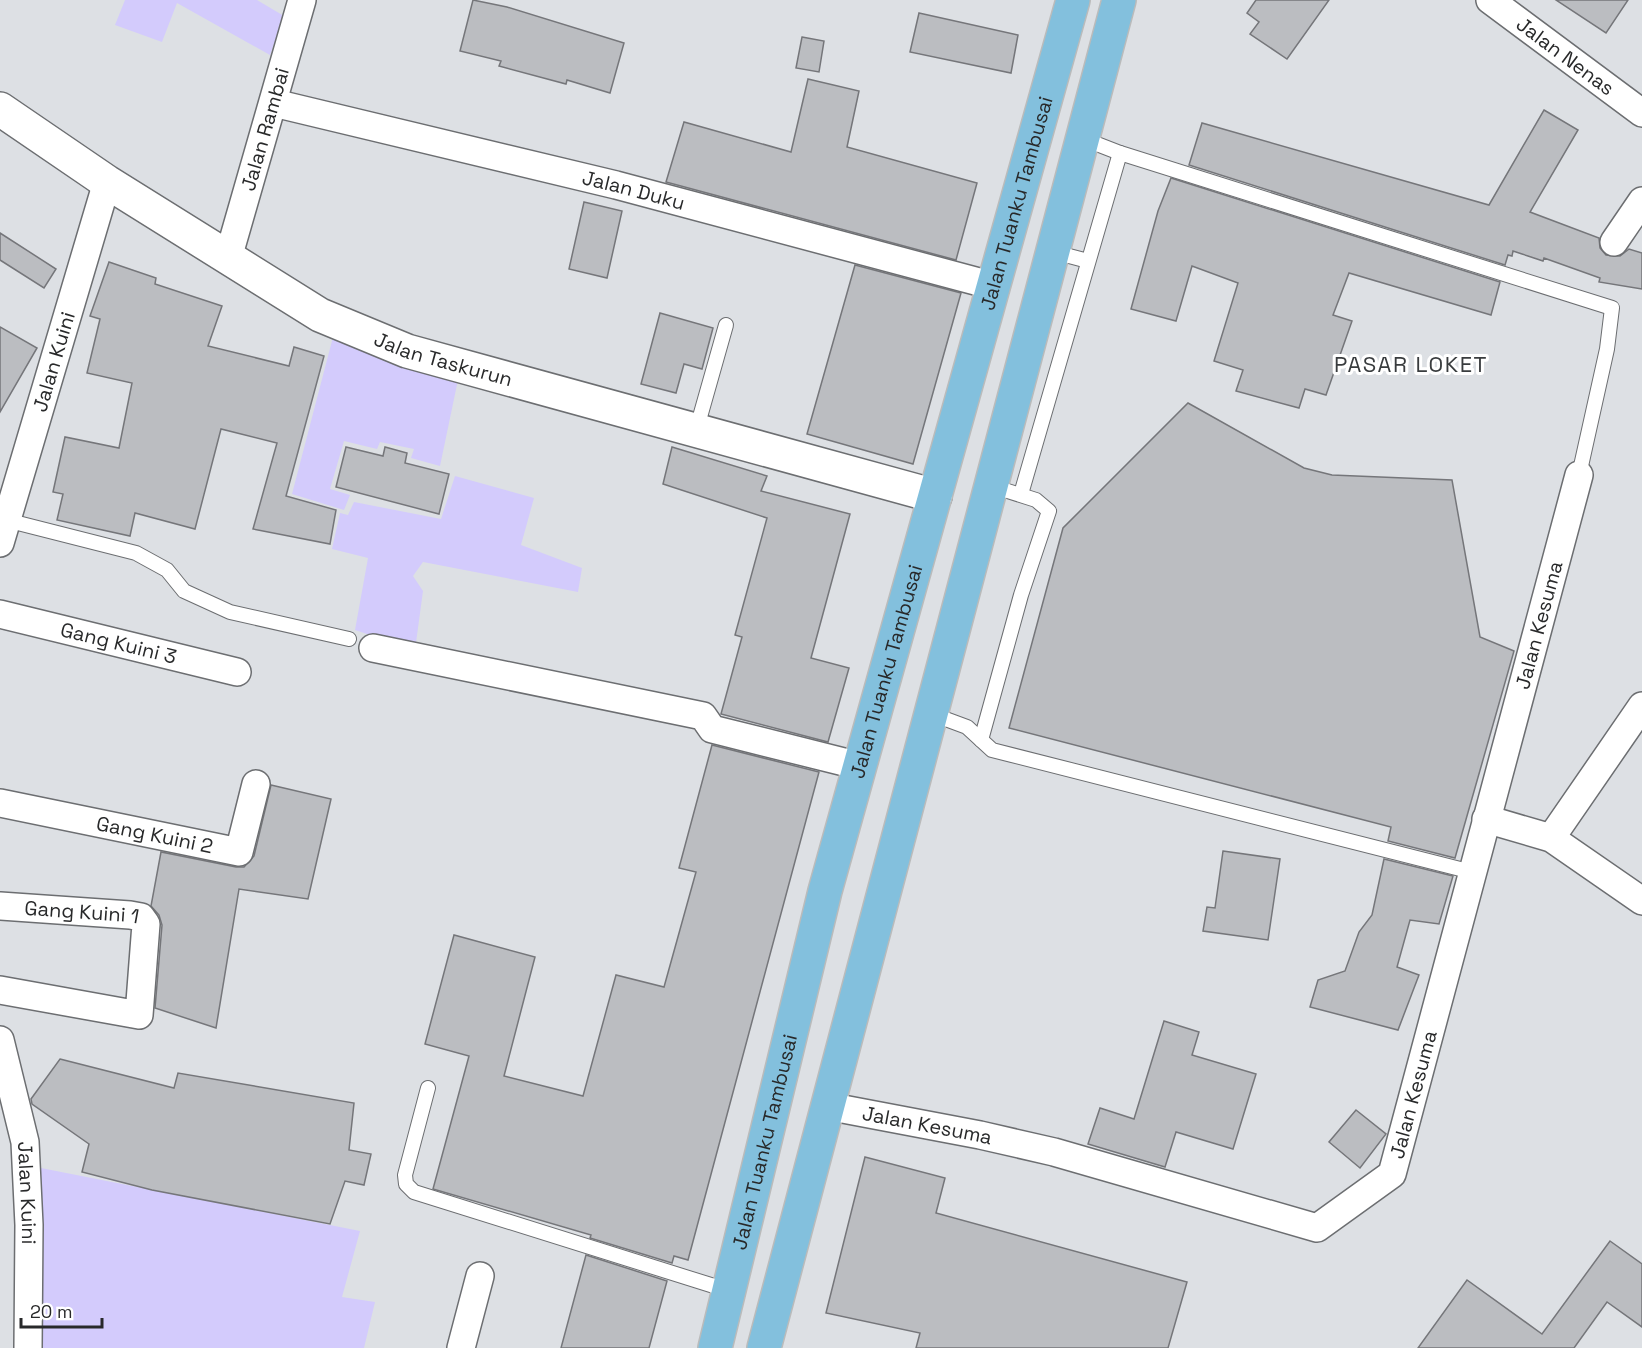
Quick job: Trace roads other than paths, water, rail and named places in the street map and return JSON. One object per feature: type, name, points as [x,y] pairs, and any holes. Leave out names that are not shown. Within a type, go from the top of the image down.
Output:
[{"type":"main road","name":"Jalan Tuanku Tambusai","points":[[715,1348],[825,891],[1073,0]]},
{"type":"main road","points":[[764,1348],[932,714],[1006,490],[1054,252],[1119,0]]},
{"type":"street","name":"Jalan Rambai","points":[[228,258],[302,0]]},
{"type":"street","name":"Jalan Nenas","points":[[1490,0],[1642,112]]},
{"type":"street","name":"Jalan Duku","points":[[274,103],[616,185],[994,286]]},
{"type":"street","name":"Jalan Taskurun","points":[[0,109],[107,182],[320,315],[407,351],[935,496]]},
{"type":"street","name":"Jalan Kuini","points":[[3,531],[107,182]]},
{"type":"street","points":[[1614,242],[1642,201]]},
{"type":"street","name":"Jalan Kesuma","points":[[827,1107],[980,1135],[1054,1152],[1317,1228],[1392,1174],[1579,475]]},
{"type":"street","name":"Gang Kuini 3","points":[[0,614],[237,672]]},
{"type":"street","points":[[361,644],[703,716],[712,729],[860,766]]},
{"type":"street","points":[[1551,838],[1642,706]]},
{"type":"street","name":"Gang Kuini 2","points":[[0,803],[239,852],[256,784]]},
{"type":"street","points":[[1486,819],[1551,838],[1642,901]]},
{"type":"street","name":"Gang Kuini 1","points":[[0,906],[130,915],[141,917],[146,924],[139,1015],[0,990]]},
{"type":"street","name":"Jalan Kuini","points":[[0,1040],[25,1143],[29,1225],[28,1348]]},
{"type":"street","points":[[461,1348],[480,1276]]},
{"type":"lane","points":[[1084,140],[1612,308],[1607,349],[1579,475]]},
{"type":"lane","points":[[981,740],[1021,595],[1049,511],[1036,500],[1006,490],[1088,261],[1120,153]]},
{"type":"lane","points":[[1054,252],[1088,261]]},
{"type":"lane","points":[[696,431],[726,326]]},
{"type":"lane","points":[[3,531],[136,553],[166,570],[184,591],[230,612],[361,644]]},
{"type":"lane","points":[[932,714],[967,727],[992,750],[1472,872]]},
{"type":"lane","points":[[428,1088],[405,1175],[408,1189],[730,1291]]},
{"type":"district","name":"PASAR LOKET","points":[[1411,364]]}]
